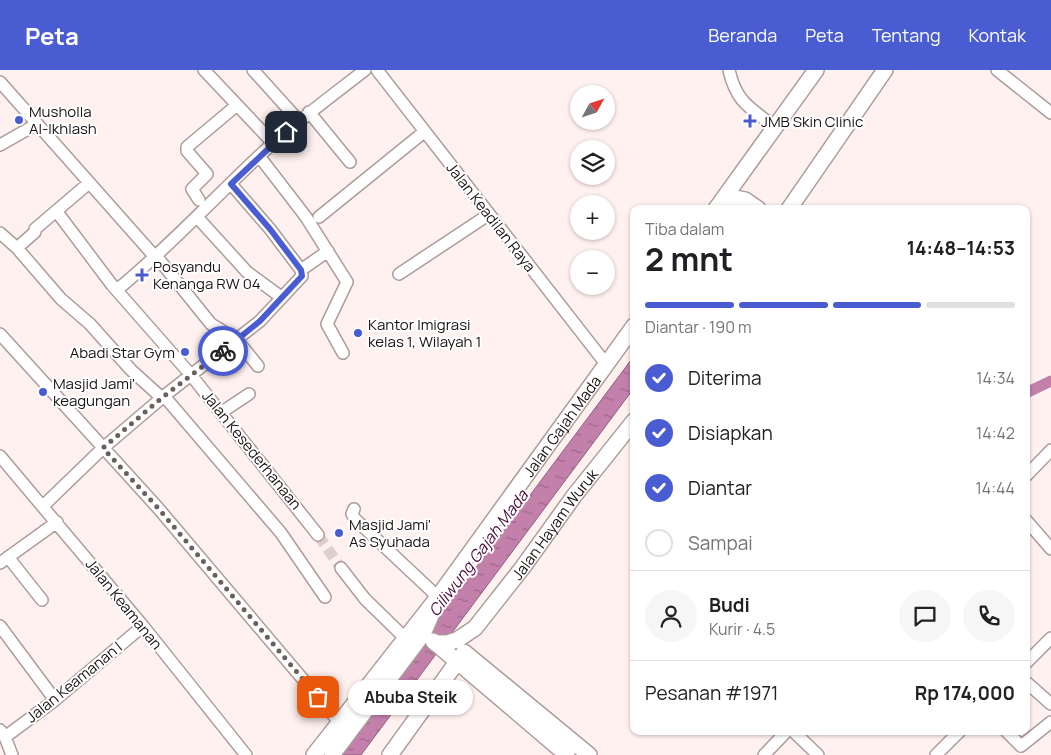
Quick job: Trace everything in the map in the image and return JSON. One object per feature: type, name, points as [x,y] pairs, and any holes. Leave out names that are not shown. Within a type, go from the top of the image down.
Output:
[{"type":"main road","points":[[719,205],[816,70]]},
{"type":"main road","points":[[792,205],[885,70]]},
{"type":"main road","points":[[722,205],[734,198],[745,200],[752,205]]},
{"type":"main road","name":"Jalan Gajah Mada","points":[[314,755],[404,637],[438,597],[630,331]]},
{"type":"main road","name":"Jalan Hayam Wuruk","points":[[390,755],[460,656],[475,628],[523,568],[574,496],[630,426]]},
{"type":"main road","name":"Jalan Gajah Mada","points":[[332,755],[435,641],[431,620],[438,597]]},
{"type":"main road","points":[[475,628],[473,649],[491,682],[559,752]]},
{"type":"main road","name":"Jalan Hayam Wuruk","points":[[435,641],[457,640],[475,628]]},
{"type":"main road","points":[[435,641],[460,656],[491,682],[589,755]]},
{"type":"main road","points":[[460,656],[481,664]]},
{"type":"street","points":[[204,70],[273,143]]},
{"type":"street","points":[[253,70],[298,121]]},
{"type":"street","points":[[118,289],[156,258],[273,143],[309,112],[365,70]]},
{"type":"street","name":"Jalan Keadilan Raya","points":[[376,70],[606,364]]},
{"type":"street","points":[[728,70],[736,93],[774,128]]},
{"type":"street","points":[[997,70],[1051,113]]},
{"type":"street","points":[[0,82],[156,258],[211,324],[237,340],[258,366]]},
{"type":"street","points":[[199,200],[192,189],[207,174],[187,151],[187,147],[237,105]]},
{"type":"street","points":[[309,112],[350,162]]},
{"type":"street","points":[[0,145],[37,124]]},
{"type":"street","points":[[320,217],[424,132]]},
{"type":"street","points":[[259,156],[306,216],[347,282],[327,324],[343,353]]},
{"type":"street","points":[[17,248],[35,232],[35,229],[89,183]]},
{"type":"street","points":[[44,506],[103,448],[163,397],[260,321],[302,276],[301,270],[270,229],[231,184]]},
{"type":"street","name":"Jalan Kesederhanaan","points":[[57,212],[112,285],[118,289],[222,412],[318,534]]},
{"type":"street","points":[[399,274],[488,215]]},
{"type":"street","points":[[197,217],[247,272],[281,297]]},
{"type":"street","points":[[0,233],[17,248],[61,299],[90,324],[131,370],[163,397],[281,533],[326,597]]},
{"type":"street","points":[[301,270],[328,251]]},
{"type":"street","points":[[0,334],[158,508],[339,722]]},
{"type":"street","points":[[222,412],[249,394]]},
{"type":"street","points":[[1030,472],[1051,450]]},
{"type":"street","name":"Jalan Keamanan","points":[[0,456],[143,626],[246,755]]},
{"type":"street","points":[[354,509],[352,516],[438,597]]},
{"type":"street","points":[[42,600],[3,558],[56,522]]},
{"type":"street","points":[[1030,525],[1051,549]]},
{"type":"street","points":[[341,568],[365,599],[404,637]]},
{"type":"street","points":[[0,626],[55,700]]},
{"type":"street","name":"Jalan Keamanan I","points":[[3,733],[55,700],[143,626]]},
{"type":"street","points":[[1030,659],[1051,638]]},
{"type":"street","points":[[1030,686],[1051,704]]},
{"type":"street","points":[[1010,735],[1021,746],[1051,722]]},
{"type":"street","points":[[3,733],[12,755]]},
{"type":"street","points":[[764,755],[783,735]]},
{"type":"street","points":[[797,735],[818,755]]},
{"type":"street","points":[[936,755],[956,735]]},
{"type":"water","points":[[630,361],[630,393],[361,755],[336,755]]},
{"type":"waterway","name":"Ciliwung Gajah Mada","points":[[1030,391],[1051,381]]},
{"type":"tunnel","points":[[318,535],[341,568]]},
{"type":"way so far","points":[[223,351],[164,396],[103,448],[158,508],[318,697]]},
{"type":"place","name":"Musholla Al-Ikhlash","points":[[19,120]]},
{"type":"place","name":"JMB Skin Clinic","points":[[750,121]]},
{"type":"place","name":"Posyandu Kenanga RW 04","points":[[142,275]]},
{"type":"place","name":"Kantor Imigrasi kelas 1, Wilayah 1","points":[[358,333]]},
{"type":"place","name":"Abadi Star Gym","points":[[185,352]]},
{"type":"place","name":"Masjid Jami' keagungan","points":[[43,392]]},
{"type":"place","name":"Masjid Jami' As Syuhada","points":[[339,533]]},
{"type":"place","name":"Abuba Steik","points":[[318,697]]},
{"type":"route","points":[[223,351],[260,321],[303,274],[270,229],[231,184],[286,132]]}]
